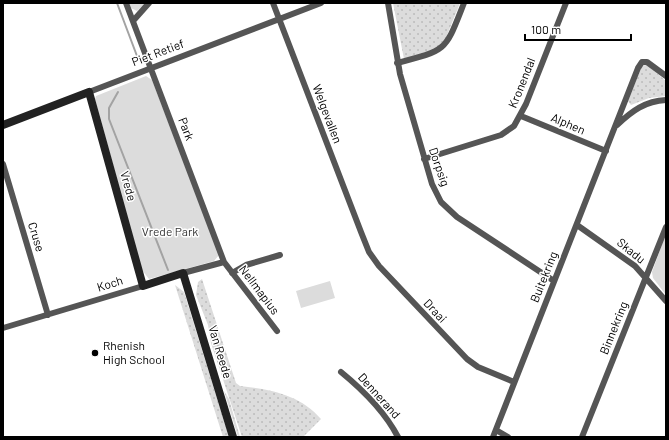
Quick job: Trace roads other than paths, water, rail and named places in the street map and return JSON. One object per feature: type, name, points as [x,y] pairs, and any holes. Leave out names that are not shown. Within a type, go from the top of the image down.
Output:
[{"type":"street","name":"Park","points":[[126,3],[224,262]]},
{"type":"street","points":[[133,21],[149,3]]},
{"type":"street","name":"Welgevallen","points":[[272,3],[361,232]]},
{"type":"street","name":"Piet Retief","points":[[3,125],[321,3]]},
{"type":"street","name":"Dorpsig","points":[[388,3],[397,63],[424,159],[436,193],[449,210],[554,281]]},
{"type":"street","points":[[397,63],[430,54],[444,47],[452,34],[464,3]]},
{"type":"street","name":"Kronendal","points":[[424,159],[501,135],[514,126],[521,116],[566,3]]},
{"type":"street","name":"Buitekring","points":[[493,437],[616,126],[630,86],[642,62],[650,63],[666,76]]},
{"type":"street","name":"Vrede","points":[[88,92],[143,286]]},
{"type":"street","name":"Buitekring","points":[[616,126],[638,107],[666,100]]},
{"type":"street","name":"Alphen","points":[[521,116],[606,151]]},
{"type":"street","name":"Cruse","points":[[3,164],[48,315]]},
{"type":"street","name":"Skadu","points":[[577,225],[623,257],[645,277],[666,301]]},
{"type":"street","name":"Binnekring","points":[[582,437],[666,227]]},
{"type":"street","name":"Draai","points":[[361,232],[370,252],[379,266],[460,354],[478,367],[514,382]]},
{"type":"street","points":[[232,273],[246,265],[280,255]]},
{"type":"street","name":"Nellmapius","points":[[224,262],[277,331]]},
{"type":"street","name":"Koch","points":[[3,328],[224,262]]},
{"type":"street","name":"Van Reede","points":[[183,273],[233,437]]},
{"type":"street","name":"Dennerand","points":[[341,372],[354,383],[383,413],[398,437]]},
{"type":"street","points":[[496,430],[508,437]]},
{"type":"waterway","points":[[117,3],[137,56]]},
{"type":"waterway","points":[[118,92],[109,108],[109,119],[168,270]]},
{"type":"place","name":"Rhenish High School","points":[[95,353]]},
{"type":"park label","name":"Vrede Park","points":[[170,232]]}]
